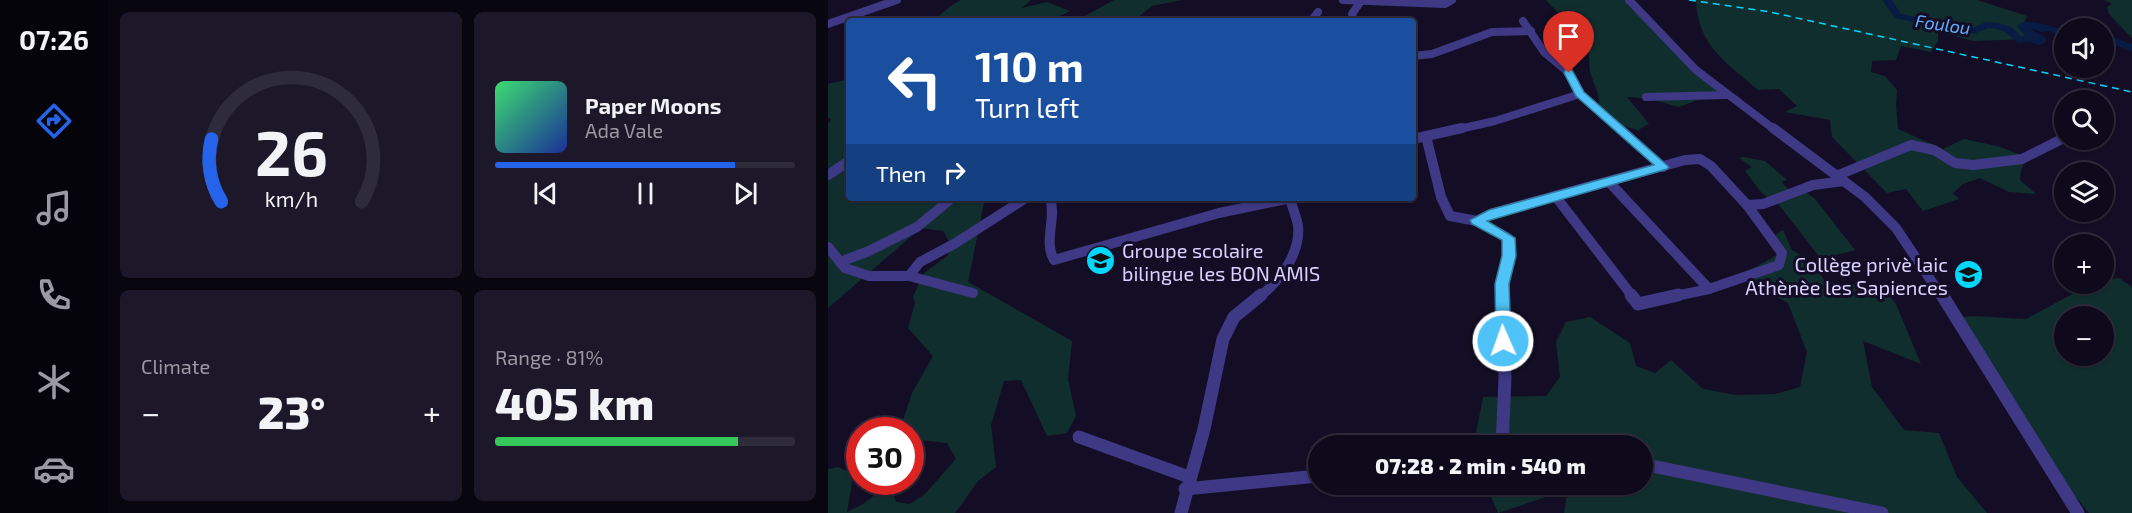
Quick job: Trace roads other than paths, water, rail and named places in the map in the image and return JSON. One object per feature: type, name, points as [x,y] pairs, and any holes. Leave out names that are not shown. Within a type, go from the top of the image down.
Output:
[{"type":"street","points":[[828,24],[897,0]]},
{"type":"street","points":[[1342,0],[1445,4],[1452,0]]},
{"type":"street","points":[[1618,0],[1630,1],[1696,70],[1865,197],[1896,228],[1940,293],[2078,513]]},
{"type":"street","points":[[1353,18],[1352,14],[1361,1]]},
{"type":"street","points":[[1313,18],[1317,12]]},
{"type":"street","points":[[1523,21],[1544,52],[1569,73],[1580,94],[1663,167]]},
{"type":"street","points":[[1416,56],[1432,54],[1492,32],[1531,32]]},
{"type":"street","points":[[1416,138],[1495,121],[1580,94]]},
{"type":"street","points":[[1646,97],[1727,95]]},
{"type":"street","points":[[1426,136],[1434,158],[1441,201],[1450,216],[1477,220],[1508,238],[1509,256],[1502,284],[1505,378],[1502,435]]},
{"type":"street","points":[[1747,205],[1763,204],[1813,185],[1840,178],[1911,145],[1934,150],[1954,163],[1973,165],[2022,159],[2054,143]]},
{"type":"street","points":[[1477,220],[1493,213],[1610,183],[1685,160],[1700,159],[1711,166],[1747,205],[1782,253],[1779,265],[1709,288],[1638,304],[1556,197]]},
{"type":"street","points":[[828,175],[846,163]]},
{"type":"street","points":[[1610,183],[1709,288]]},
{"type":"street","points":[[840,262],[869,251],[917,227],[948,201]]},
{"type":"street","points":[[909,276],[920,262],[954,244],[1021,201]]},
{"type":"street","points":[[1051,201],[1053,207],[1049,251],[1054,260],[1219,213],[1276,201]]},
{"type":"street","points":[[1181,513],[1187,483],[1204,429],[1211,385],[1232,317],[1269,290],[1283,274],[1292,257],[1298,228],[1291,201]]},
{"type":"street","points":[[828,247],[845,268],[869,276],[909,276],[973,292]]},
{"type":"street","points":[[1079,437],[1187,483],[1308,477]]},
{"type":"street","points":[[1653,466],[1882,513]]},
{"type":"waterway","name":"Foulou","points":[[1887,0],[1898,16],[1974,31],[1986,25],[1999,26],[2009,30],[2018,40],[2027,39],[2040,42],[2042,40],[2027,33],[2022,26],[2026,24],[2041,29],[2054,29]]},
{"type":"waterway","name":"Foulou","points":[[2114,41],[2132,48]]},
{"type":"railway","points":[[1689,0],[1770,12],[2132,92]]},
{"type":"place","name":"Groupe scolaire bilingue les BON AMIS","points":[[1101,261]]},
{"type":"place","name":"Collège privè laic Athènèe les Sapiences","points":[[1969,275]]}]
